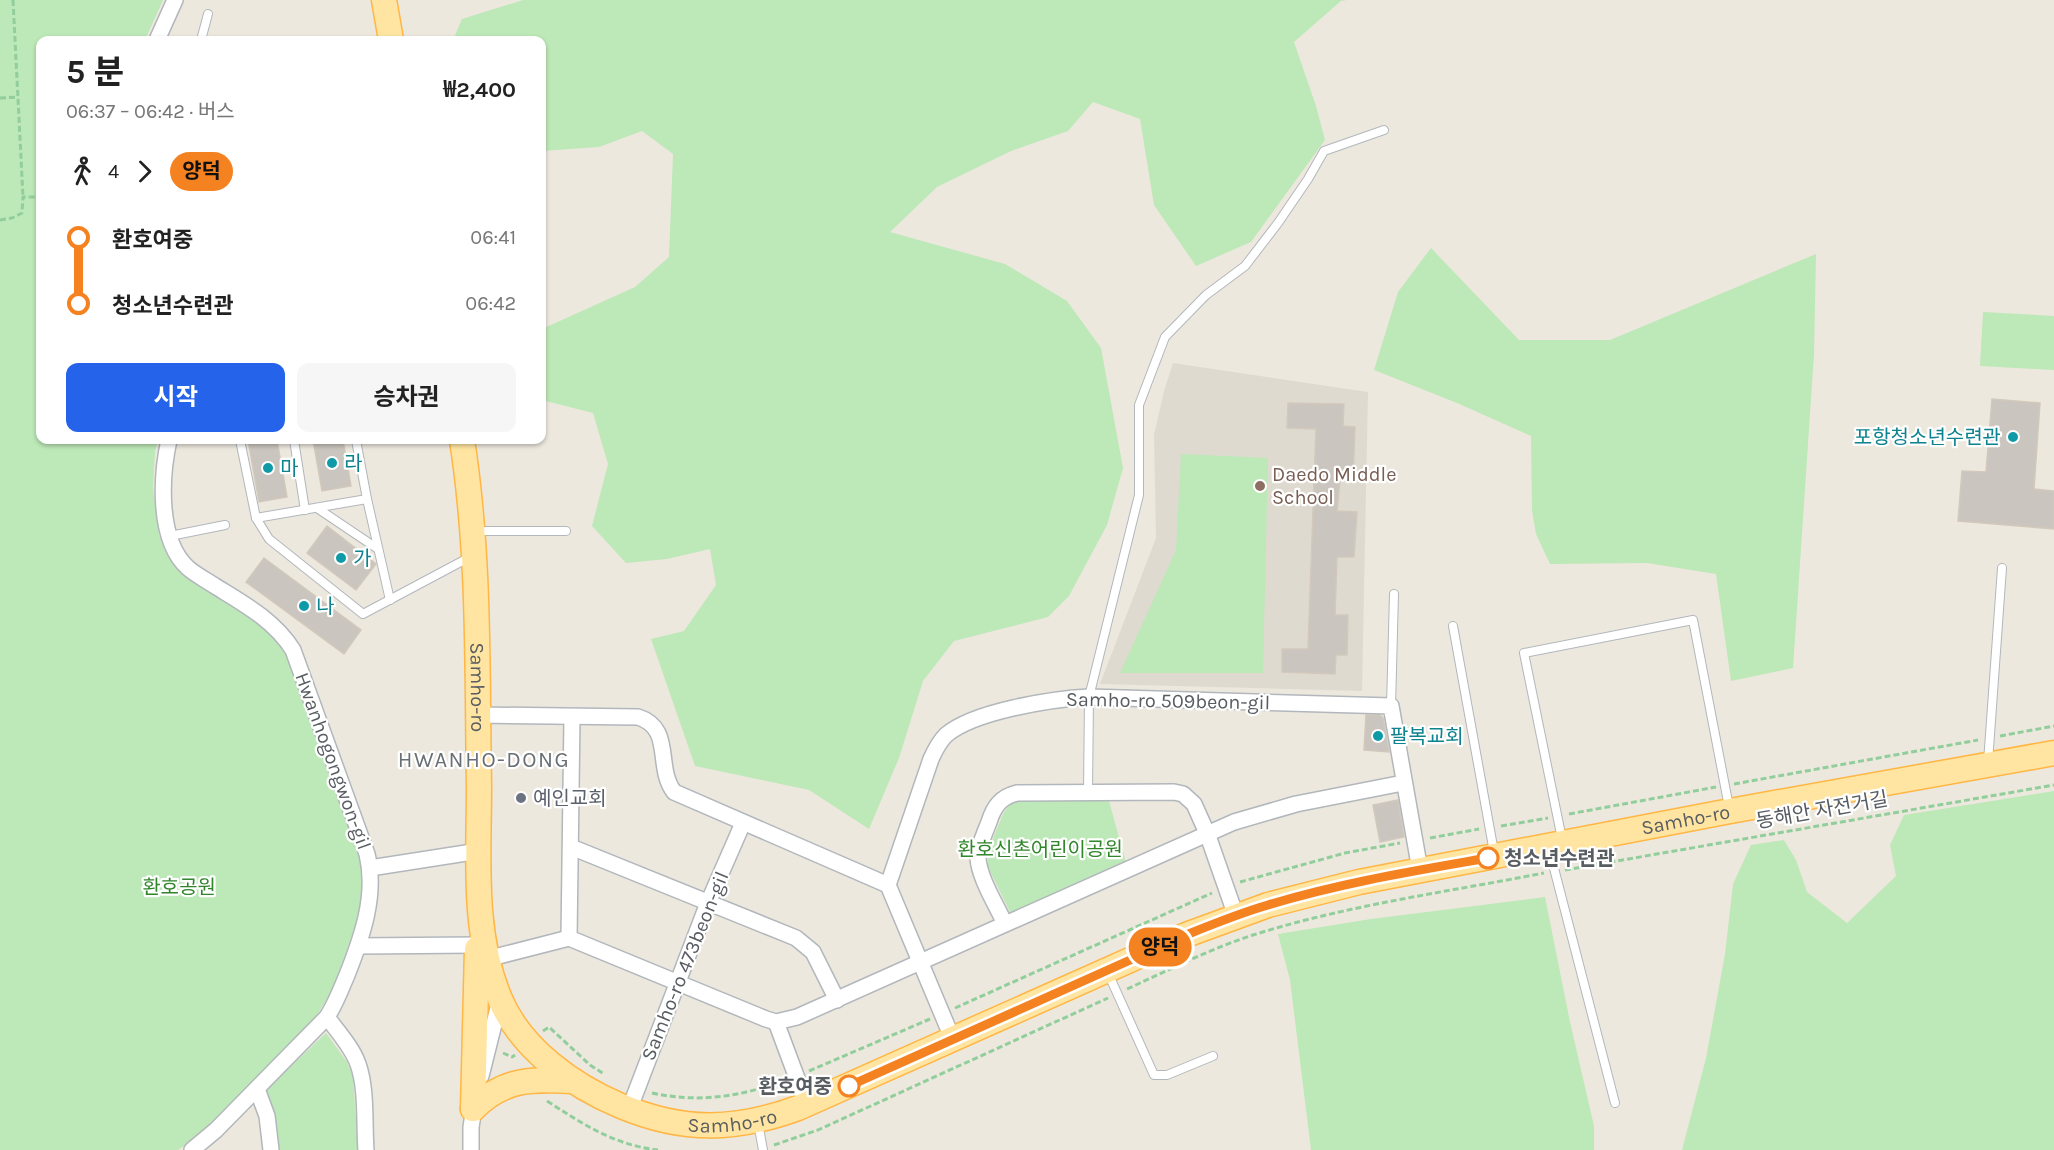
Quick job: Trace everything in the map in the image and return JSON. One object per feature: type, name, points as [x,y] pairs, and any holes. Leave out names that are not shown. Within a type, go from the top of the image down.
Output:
[{"type":"main road","points":[[384,0],[390,36]]},
{"type":"main road","name":"Samho-ro","points":[[462,444],[474,555],[478,641],[482,952],[473,1109]]},
{"type":"main road","name":"Samho-ro","points":[[482,952],[500,1000],[512,1022],[553,1066],[573,1081],[629,1110],[668,1122],[698,1126],[736,1125],[757,1121],[807,1104],[1186,935],[1236,916],[1313,892],[1730,811],[2054,753]]},
{"type":"main road","points":[[473,1109],[487,1095],[502,1087],[538,1081],[573,1081]]},
{"type":"street","points":[[159,36],[175,0]]},
{"type":"street","name":"Hwanhogongwon-gil","points":[[168,444],[162,479],[170,536],[176,552],[189,569],[266,619],[289,645],[367,854],[370,868],[369,902],[358,946],[335,1005],[327,1017],[257,1089],[216,1130],[192,1150]]},
{"type":"street","name":"Samho-ro 509beon-gil","points":[[888,885],[931,759],[945,736],[969,722],[1049,701],[1089,697],[1391,706]]},
{"type":"street","points":[[1391,706],[1420,870]]},
{"type":"street","points":[[478,715],[638,717],[648,721],[655,726],[659,735],[666,776],[674,792],[888,885],[953,1040]]},
{"type":"street","points":[[569,938],[572,717]]},
{"type":"street","points":[[358,946],[482,952],[569,938],[776,1022],[797,1017],[837,1000],[1234,822],[1296,804],[1403,783]]},
{"type":"street","points":[[1005,924],[983,876],[978,856],[993,812],[999,802],[1017,793],[1174,792],[1183,794],[1194,804],[1207,833],[1236,916]]},
{"type":"street","name":"Samho-ro 473beon-gil","points":[[629,1110],[708,903],[743,823]]},
{"type":"street","points":[[571,847],[795,938],[813,952],[837,1000]]},
{"type":"street","points":[[370,868],[479,851]]},
{"type":"street","points":[[471,1150],[473,1109],[500,1000]]},
{"type":"street","points":[[327,1017],[353,1052],[359,1065],[366,1150]]},
{"type":"street","points":[[776,1022],[807,1104]]},
{"type":"street","points":[[257,1089],[267,1116],[271,1150]]},
{"type":"lane","points":[[202,36],[208,14]]},
{"type":"lane","points":[[1088,792],[1089,697],[1139,495],[1139,405],[1165,337],[1206,295],[1245,266],[1278,223],[1324,151],[1384,130]]},
{"type":"lane","points":[[241,444],[255,519],[269,538],[363,614],[474,555]]},
{"type":"lane","points":[[295,444],[305,510]]},
{"type":"lane","points":[[357,444],[390,600]]},
{"type":"lane","points":[[255,519],[367,499]]},
{"type":"lane","points":[[317,508],[378,549]]},
{"type":"lane","points":[[170,536],[225,525]]},
{"type":"lane","points":[[472,531],[566,531]]},
{"type":"lane","points":[[1988,764],[2002,568]]},
{"type":"lane","points":[[1391,706],[1394,594]]},
{"type":"lane","points":[[1616,1103],[1555,871],[1556,846],[1524,653],[1693,620],[1730,811]]},
{"type":"lane","points":[[1453,626],[1495,857]]},
{"type":"lane","points":[[1107,972],[1154,1075],[1167,1075],[1214,1056]]},
{"type":"lane","points":[[757,1121],[763,1149]]},
{"type":"path","points":[[0,220],[22,213],[23,197],[13,0]]},
{"type":"path","points":[[0,98],[18,97]]},
{"type":"path","points":[[23,197],[36,197]]},
{"type":"path","name":"동해안 자전거길","points":[[763,1149],[818,1131],[1217,948],[1292,924],[1341,912],[1555,871],[2054,785]]},
{"type":"path","points":[[545,1100],[615,1141],[657,1150]]},
{"type":"shaded area","name":"Daedo Middle School","points":[[1173,363],[1368,392],[1362,691],[1100,684],[1156,538],[1154,435]]},
{"type":"green space","name":"환호공원","points":[[0,0],[163,0],[147,36],[36,36],[36,444],[157,444],[153,487],[159,535],[167,555],[182,574],[258,622],[285,651],[361,861],[363,889],[358,918],[333,989],[315,1018],[200,1135],[178,1150],[0,1150]]},
{"type":"green space","points":[[523,0],[1347,0],[1341,1],[1294,42],[1325,140],[1251,242],[1196,266],[1154,205],[1140,119],[1093,102],[1068,131],[1011,151],[937,187],[890,232],[1005,264],[1067,301],[1101,348],[1123,468],[1107,525],[1069,596],[1048,617],[954,641],[923,681],[899,758],[869,829],[809,790],[695,766],[651,639],[684,631],[716,585],[710,549],[667,559],[626,563],[592,526],[608,464],[593,413],[546,401],[546,327],[635,287],[669,257],[673,154],[642,131],[599,147],[546,151],[546,36],[455,36],[462,19]]},
{"type":"green space","points":[[1431,248],[1519,340],[1610,340],[1816,254],[1814,354],[1793,668],[1731,681],[1716,574],[1647,563],[1550,564],[1536,534],[1532,510],[1531,436],[1374,370],[1398,292]]},
{"type":"green space","points":[[1983,312],[2054,316],[2054,370],[1980,366]]},
{"type":"green space","points":[[1181,454],[1268,458],[1263,673],[1120,673],[1176,550]]},
{"type":"green space","points":[[2054,791],[2054,1150],[1682,1150],[1706,1058],[1725,954],[1733,884],[1751,845],[1784,840],[1796,860],[1807,892],[1847,923],[1896,876],[1890,845],[1904,815]]},
{"type":"green space","name":"환호신촌어린이공원","points":[[1019,801],[1109,801],[1126,863],[1011,914],[988,867],[988,851],[1003,814],[1010,804]]},
{"type":"green space","points":[[1545,897],[1594,1126],[1594,1150],[1311,1150],[1290,980],[1278,934],[1371,919]]},
{"type":"green space","points":[[326,1033],[347,1062],[353,1076],[358,1150],[278,1150],[276,1129],[266,1090]]},
{"type":"building","name":"포항청소년수련관","points":[[1992,399],[2040,403],[2034,489],[2054,491],[2054,529],[1958,521],[1962,471],[1986,472]]},
{"type":"building","points":[[1288,403],[1344,404],[1343,426],[1355,427],[1353,479],[1340,480],[1337,511],[1357,512],[1354,557],[1337,557],[1335,615],[1348,615],[1347,655],[1336,655],[1335,674],[1282,672],[1282,649],[1308,649],[1316,429],[1287,428]]},
{"type":"building","name":"마","points":[[249,444],[278,444],[287,497],[259,502]]},
{"type":"building","name":"라","points":[[314,444],[344,444],[351,486],[322,491]]},
{"type":"building","name":"가","points":[[327,526],[376,564],[356,590],[307,553]]},
{"type":"building","name":"나","points":[[264,558],[361,630],[344,654],[246,582]]},
{"type":"building","name":"팔복교회","points":[[1366,715],[1380,715],[1383,718],[1389,752],[1364,750]]},
{"type":"building","points":[[1398,800],[1404,837],[1380,842],[1373,805]]},
{"type":"bus line","name":"양덕","points":[[849,1086],[1186,935],[1227,919],[1313,892],[1488,858]]},
{"type":"place","name":"포항청소년수련관","points":[[2013,437]]},
{"type":"place","name":"라","points":[[332,463]]},
{"type":"place","name":"마","points":[[268,468]]},
{"type":"place","name":"Daedo Middle School","points":[[1260,486]]},
{"type":"place","name":"가","points":[[341,558]]},
{"type":"place","name":"나","points":[[304,606]]},
{"type":"place","name":"팔복교회","points":[[1378,736]]},
{"type":"place","name":"예인교회","points":[[521,798]]},
{"type":"place","name":"청소년수련관","points":[[1488,858]]},
{"type":"place","name":"환호여중","points":[[849,1086]]},
{"type":"district","name":"HWANHO-DONG","points":[[484,760]]}]
